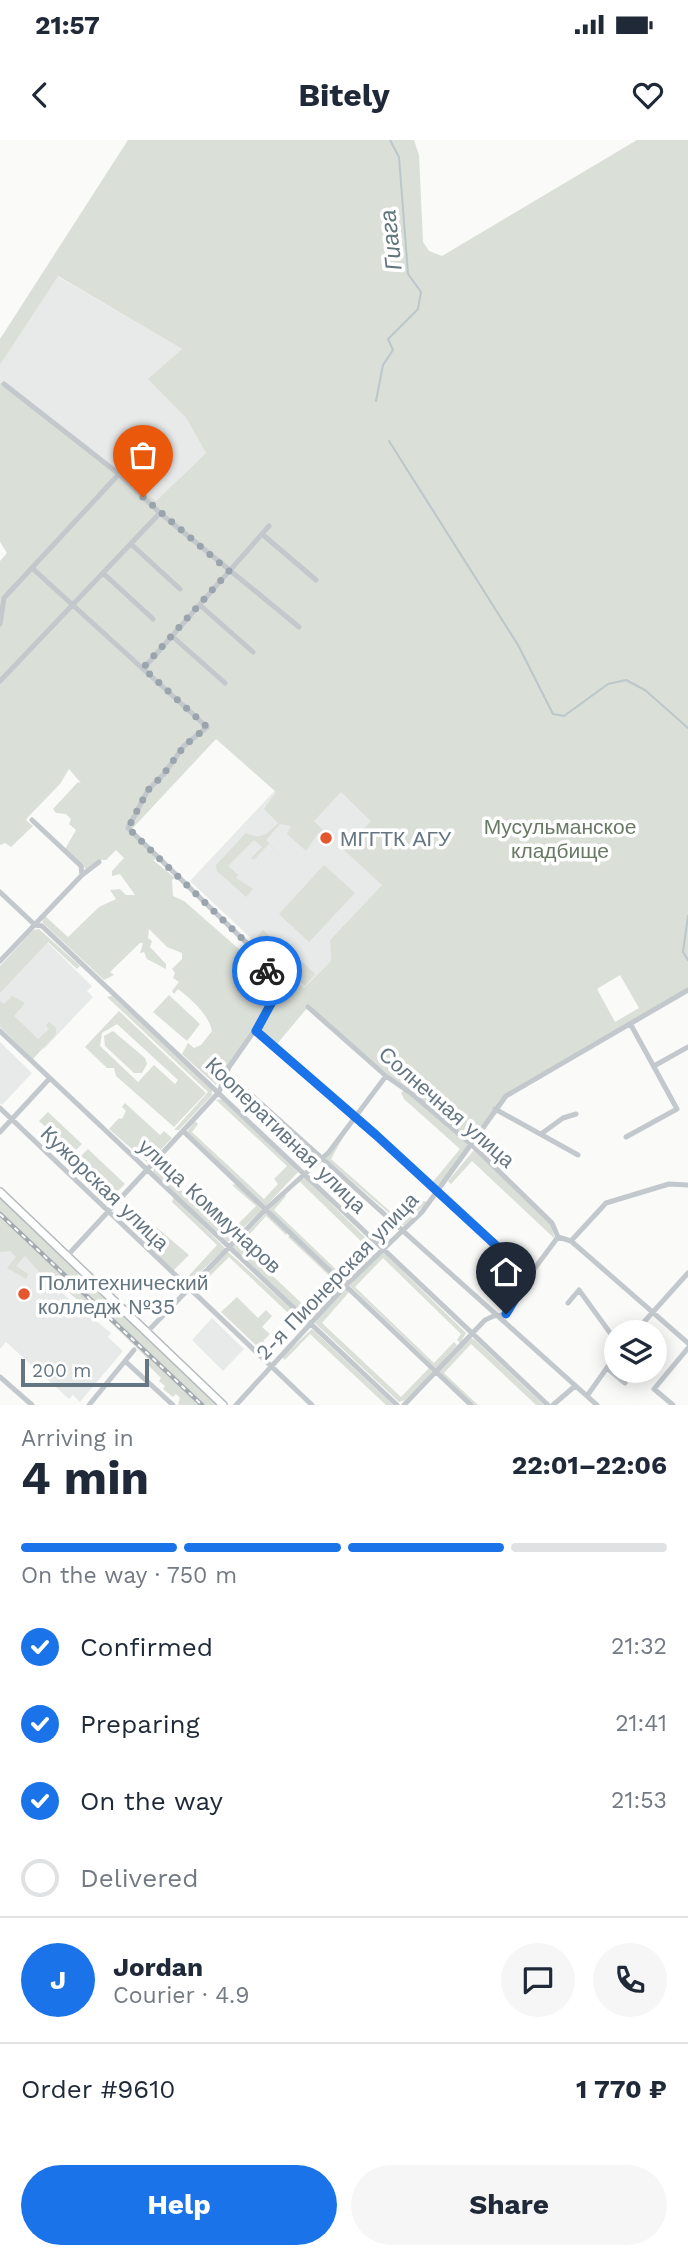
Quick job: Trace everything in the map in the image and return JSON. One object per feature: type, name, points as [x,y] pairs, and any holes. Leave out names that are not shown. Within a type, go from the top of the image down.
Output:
[{"type":"main road","points":[[0,1192],[223,1405]]},
{"type":"street","points":[[4,384],[119,474],[160,513],[299,627]]},
{"type":"street","points":[[0,624],[4,598],[119,474]]},
{"type":"street","points":[[0,681],[160,513]]},
{"type":"street","points":[[143,668],[270,526]]},
{"type":"street","points":[[262,534],[316,580]]},
{"type":"street","points":[[131,544],[180,589]]},
{"type":"street","points":[[32,568],[207,727],[184,746],[163,775],[148,790],[128,828],[257,953],[271,980],[273,1000],[256,1031],[229,1067],[219,1092],[66,1256]]},
{"type":"street","points":[[103,573],[153,619]]},
{"type":"street","points":[[201,606],[253,652]]},
{"type":"street","points":[[173,637],[225,683]]},
{"type":"street","points":[[32,820],[81,866],[82,875]]},
{"type":"street","points":[[0,961],[82,875],[99,862]]},
{"type":"street","name":"Кооперативная улица","points":[[0,892],[35,925],[42,926],[471,1334],[551,1405]]},
{"type":"street","name":"2-я Пионерская улица","points":[[236,1405],[381,1248],[404,1231],[437,1192],[495,1109],[513,1092],[687,991]]},
{"type":"street","name":"Солнечная улица","points":[[308,1007],[386,1076],[412,1094],[471,1145],[552,1223],[558,1237]]},
{"type":"street","points":[[626,1137],[677,1109],[631,1025]]},
{"type":"street","name":"улица Коммунаров","points":[[0,1031],[397,1405]]},
{"type":"street","points":[[256,1031],[529,1276]]},
{"type":"street","points":[[654,1066],[688,1047]]},
{"type":"street","points":[[147,1332],[266,1209],[339,1141],[386,1076]]},
{"type":"street","points":[[0,1132],[50,1078]]},
{"type":"street","points":[[223,1083],[233,1081],[240,1085],[597,1405]]},
{"type":"street","name":"Кужорская улица","points":[[0,1108],[312,1405]]},
{"type":"street","points":[[495,1109],[578,1154]]},
{"type":"street","points":[[541,1134],[563,1118],[576,1114]]},
{"type":"street","points":[[183,1131],[471,1405]]},
{"type":"street","points":[[571,1241],[606,1203],[669,1184],[688,1185]]},
{"type":"street","points":[[404,1405],[485,1320],[506,1314],[529,1276],[558,1237],[571,1241],[688,1346],[653,1389],[673,1405]]},
{"type":"street","points":[[644,1320],[688,1273]]},
{"type":"street","points":[[568,1303],[579,1290],[604,1324]]},
{"type":"street","points":[[485,1320],[486,1306]]},
{"type":"street","points":[[89,1405],[134,1350]]},
{"type":"street","points":[[125,1361],[173,1405]]},
{"type":"street","points":[[587,1396],[604,1372]]},
{"type":"street","points":[[0,1377],[32,1405]]},
{"type":"street","points":[[551,1405],[575,1387]]},
{"type":"shaded area","points":[[57,276],[182,349],[149,379],[186,418],[206,453],[152,505],[73,438],[0,382],[0,365]]},
{"type":"shaded area","name":"МГГТК АГУ","points":[[354,706],[382,885],[330,940],[331,961],[304,988],[190,881]]},
{"type":"shaded area","points":[[46,941],[92,986],[87,991],[93,997],[44,1049],[0,1007],[0,989]]},
{"type":"shaded area","points":[[0,1042],[32,1073],[2,1105],[0,1103]]},
{"type":"shaded area","points":[[0,1229],[54,1287],[57,1284],[63,1289],[61,1292],[111,1333],[108,1337],[123,1351],[80,1402],[73,1395],[69,1399],[6,1342],[0,1349]]},
{"type":"shaded area","points":[[212,1318],[244,1349],[223,1371],[192,1340]]},
{"type":"green space","name":"Мусульманское кладбище","points":[[128,140],[414,140],[419,155],[423,242],[429,251],[442,256],[637,140],[688,140],[688,990],[506,1096],[472,1145],[308,1007],[277,1044],[258,1030],[275,1000],[268,956],[304,988],[331,961],[330,940],[382,885],[344,850],[371,821],[341,792],[314,821],[329,836],[322,846],[319,843],[323,838],[318,833],[306,851],[287,834],[291,826],[280,824],[266,840],[280,855],[269,844],[254,860],[251,858],[262,847],[254,840],[228,866],[238,875],[236,878],[253,889],[246,897],[217,871],[216,865],[246,833],[263,835],[278,823],[264,809],[276,792],[216,739],[130,831],[157,859],[153,860],[175,878],[172,880],[173,896],[184,901],[256,964],[267,984],[268,997],[262,1015],[216,1085],[182,1054],[188,1043],[194,1048],[201,1045],[212,1031],[204,1014],[194,1003],[178,989],[174,994],[172,991],[179,982],[173,978],[175,973],[172,969],[182,959],[182,953],[167,947],[149,929],[148,938],[152,941],[150,947],[166,964],[166,969],[147,959],[144,952],[140,953],[143,943],[140,943],[110,972],[114,975],[104,980],[42,922],[45,916],[68,937],[99,907],[116,899],[110,890],[120,889],[126,895],[135,895],[120,874],[112,876],[112,871],[124,858],[116,850],[106,860],[98,860],[86,869],[65,849],[76,830],[69,824],[71,819],[66,814],[56,813],[53,809],[78,782],[81,783],[69,769],[60,784],[26,820],[33,826],[11,847],[5,843],[0,845],[0,561],[7,553],[0,542],[0,382],[156,501],[206,453],[186,418],[148,379],[182,349],[58,276],[0,365],[0,339]],"holes":[[[620,975],[639,1008],[615,1022],[597,989]]]},
{"type":"green space","points":[[324,865],[355,893],[309,942],[279,914]]},
{"type":"green space","points":[[39,929],[80,966],[77,969],[48,942],[0,993],[0,966],[33,930]]},
{"type":"green space","points":[[263,930],[280,946],[275,953],[282,948],[293,958],[288,966],[297,957],[315,974],[305,986],[254,940]]},
{"type":"green space","points":[[169,995],[200,1024],[187,1041],[153,1012]]},
{"type":"green space","points":[[12,996],[25,1003],[14,1016],[38,1039],[49,1029],[46,1025],[49,1022],[56,1028],[56,1034],[33,1059],[0,1027],[0,1001],[4,1004]]},
{"type":"green space","points":[[112,996],[212,1089],[212,1095],[179,1130],[174,1130],[208,1092],[107,997]]},
{"type":"green space","points":[[119,1011],[206,1093],[174,1127],[116,1076],[114,1068],[107,1068],[85,1047]],"holes":[[[117,1024],[178,1080],[175,1084],[154,1065],[138,1082],[100,1046],[102,1033]]]},
{"type":"green space","points":[[113,1031],[145,1058],[147,1064],[142,1073],[134,1073],[105,1046],[104,1036]]},
{"type":"green space","points":[[404,1090],[467,1144],[467,1148],[437,1188],[431,1184],[460,1149],[404,1099],[401,1093]]},
{"type":"green space","points":[[224,1099],[298,1172],[265,1207],[187,1132],[195,1121],[198,1124],[192,1132],[264,1199],[278,1184],[274,1179],[287,1166],[216,1100]]},
{"type":"green space","points":[[125,1103],[160,1135],[164,1131],[172,1138],[148,1163],[109,1129],[119,1118],[122,1119],[126,1111],[122,1107]]},
{"type":"green space","points":[[48,1112],[82,1144],[76,1150],[68,1143],[65,1145],[39,1121]]},
{"type":"green space","points":[[347,1130],[331,1159],[401,1221],[421,1200],[427,1202],[404,1226],[325,1158]]},
{"type":"green space","points":[[88,1149],[125,1184],[117,1192],[80,1157]]},
{"type":"green space","points":[[474,1150],[550,1223],[555,1239],[472,1161],[451,1184],[448,1181]]},
{"type":"green space","points":[[155,1166],[228,1234],[256,1206],[232,1185],[236,1184],[262,1210],[228,1242],[153,1173]]},
{"type":"green space","points":[[305,1178],[375,1247],[376,1250],[347,1281],[269,1210],[284,1194],[286,1196],[274,1210],[344,1277],[369,1249],[298,1180]]},
{"type":"green space","points":[[174,1197],[225,1248],[188,1284],[183,1282],[217,1245],[172,1202]]},
{"type":"green space","points":[[0,1198],[76,1271],[84,1284],[94,1288],[217,1405],[178,1405],[180,1398],[176,1394],[173,1397],[163,1389],[165,1386],[159,1381],[161,1378],[145,1362],[148,1359],[103,1315],[85,1307],[64,1288],[66,1285],[62,1281],[53,1288],[25,1256],[16,1266],[28,1274],[26,1279],[7,1268],[16,1257],[10,1251],[0,1252]]},
{"type":"green space","points":[[266,1213],[288,1232],[286,1235],[266,1216],[240,1245],[312,1313],[338,1284],[288,1237],[290,1235],[343,1285],[313,1317],[307,1317],[233,1247]]},
{"type":"green space","points":[[156,1227],[189,1255],[173,1271],[139,1240]]},
{"type":"green space","points":[[227,1251],[304,1320],[303,1327],[229,1257],[194,1292],[194,1288]]},
{"type":"green space","points":[[382,1251],[466,1333],[460,1343],[457,1340],[461,1334],[383,1258],[355,1287],[434,1363],[454,1342],[457,1345],[436,1368],[349,1285]]},
{"type":"green space","points":[[344,1289],[350,1291],[322,1323],[401,1397],[429,1368],[432,1372],[405,1400],[399,1402],[315,1323]]},
{"type":"green space","points":[[237,1297],[258,1318],[266,1310],[272,1316],[262,1327],[270,1334],[263,1341],[270,1348],[264,1353],[221,1312]]},
{"type":"green space","points":[[312,1329],[393,1405],[386,1405],[310,1334],[285,1360],[282,1357]]},
{"type":"green space","points":[[471,1338],[544,1405],[536,1405],[471,1344],[444,1373],[478,1405],[472,1405],[438,1372]]},
{"type":"waterway","name":"Гиага","points":[[376,401],[383,365],[393,350],[388,339],[418,309],[421,292],[408,274],[399,157],[390,140]]},
{"type":"waterway","points":[[389,441],[518,645],[553,714],[564,716],[608,684],[626,680],[645,690],[688,728]]},
{"type":"waterway","points":[[688,916],[683,952],[688,960]]},
{"type":"railway","points":[[0,1214],[202,1405]]},
{"type":"way so far","points":[[143,497],[229,571],[225,579],[143,668],[207,727],[184,746],[163,775],[148,790],[128,828],[257,953],[267,971]]},
{"type":"place","name":"МГГТК АГУ","points":[[326,838]]},
{"type":"place","name":"Политехнический колледж №35","points":[[24,1294]]},
{"type":"route","points":[[267,971],[273,1000],[256,1031],[376,1135],[529,1276],[506,1314]]}]
